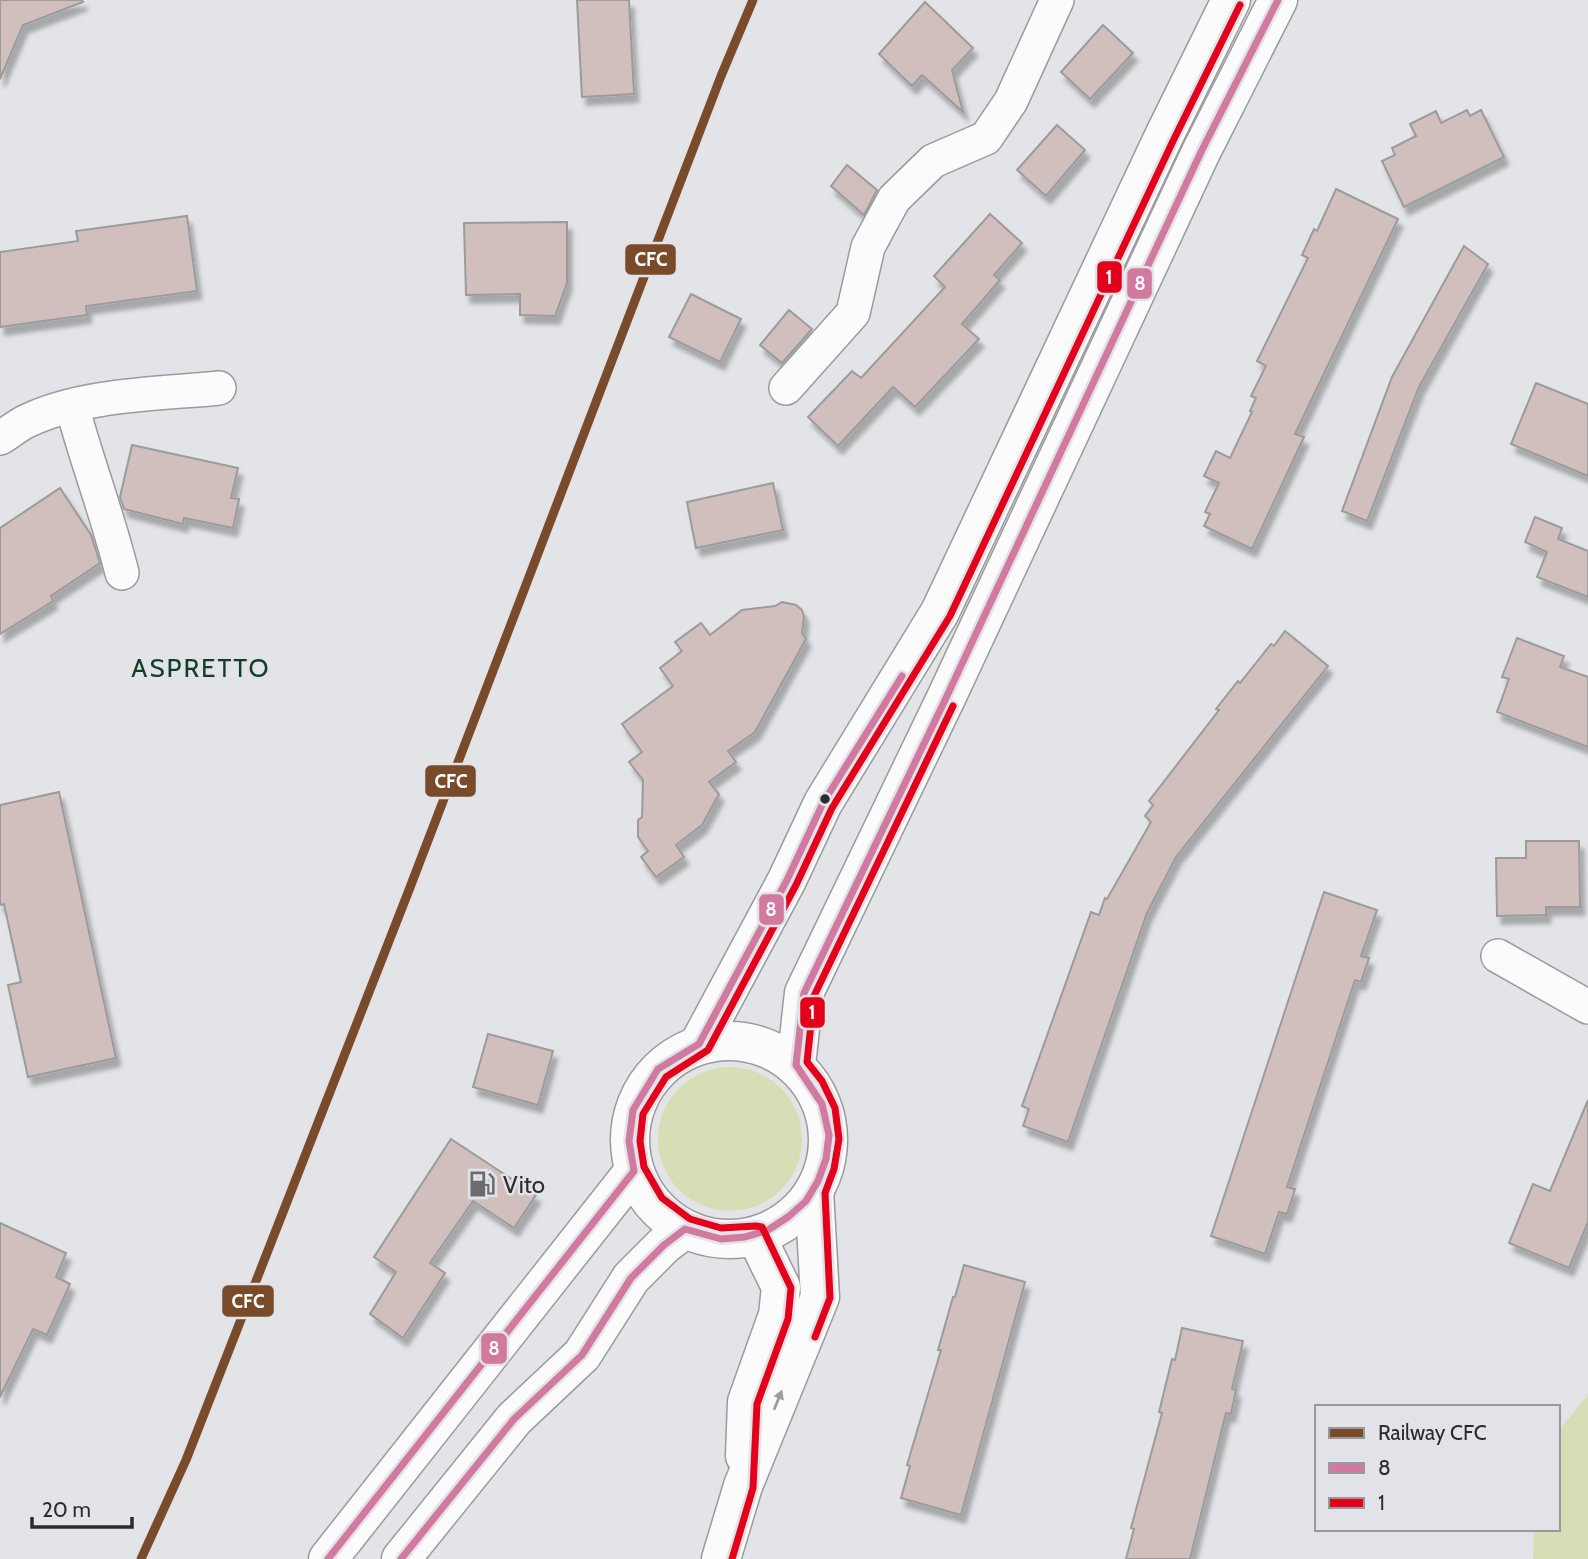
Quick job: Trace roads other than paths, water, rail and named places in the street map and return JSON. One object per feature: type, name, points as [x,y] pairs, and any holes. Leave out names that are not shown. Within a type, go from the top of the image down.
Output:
[{"type":"main road","points":[[699,1044],[787,880],[823,803],[940,612],[1164,136],[1231,0]]},
{"type":"main road","points":[[796,1065],[804,993],[952,685],[1201,152],[1279,0]]},
{"type":"main road","points":[[733,1040],[767,1047],[796,1065],[813,1086],[825,1112],[828,1139],[824,1166],[814,1191],[798,1211],[779,1226],[756,1236],[720,1239],[685,1229],[654,1205],[634,1171],[629,1140],[633,1110],[658,1069],[699,1044],[733,1040]]},
{"type":"main road","points":[[328,1559],[634,1171]]},
{"type":"main road","points":[[721,1559],[743,1486],[820,1297],[814,1191]]},
{"type":"main road","points":[[401,1559],[514,1419],[582,1355],[631,1278],[664,1245],[685,1229]]},
{"type":"main road","points":[[743,1486],[747,1402],[778,1315],[781,1287],[756,1236]]},
{"type":"street","points":[[786,388],[853,313],[868,247],[894,199],[933,161],[986,138],[1010,101],[1057,0]]},
{"type":"street","points":[[0,438],[28,421],[72,406],[219,388]]},
{"type":"street","points":[[72,406],[122,572]]},
{"type":"street","points":[[1498,956],[1588,1007]]},
{"type":"rail line","name":"CFC","points":[[141,1559],[186,1460],[409,890],[721,76],[753,0]]},
{"type":"place","name":"Vito","points":[[482,1184]]},
{"type":"district","name":"ASPRETTO","points":[[201,668]]}]
